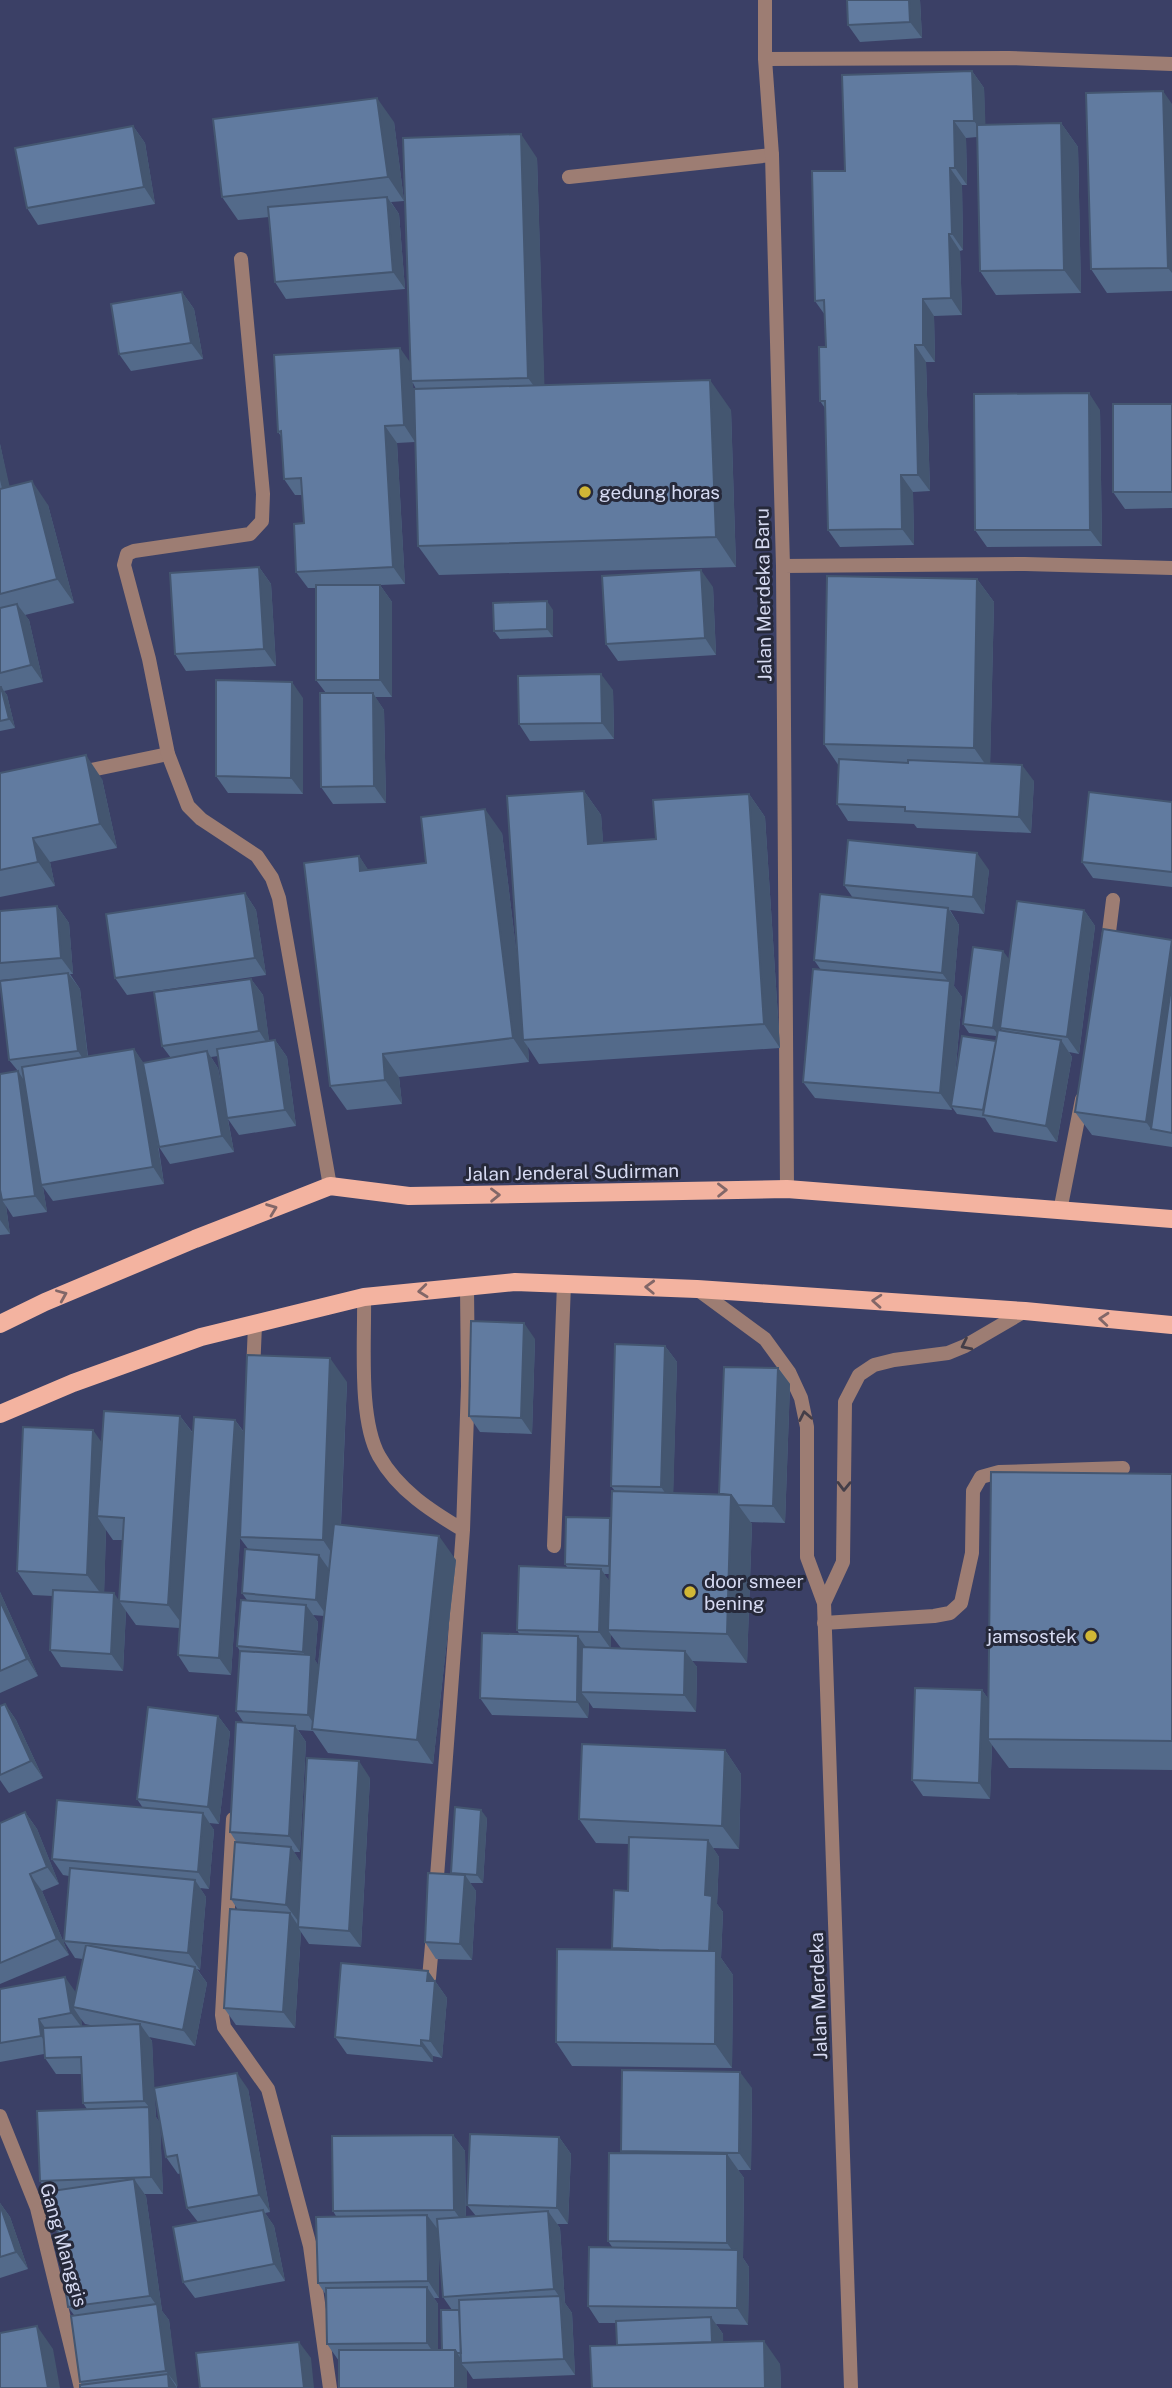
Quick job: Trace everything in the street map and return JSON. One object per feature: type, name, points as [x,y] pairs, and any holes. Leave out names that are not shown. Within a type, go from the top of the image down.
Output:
[{"type":"main road","name":"Jalan Jenderal Sudirman","points":[[0,1324],[45,1302],[195,1239],[330,1186],[410,1196],[787,1189],[1172,1219]]},
{"type":"main road","points":[[0,1414],[73,1383],[201,1337],[364,1297],[515,1282],[697,1289],[1025,1311],[1172,1325]]},
{"type":"street","name":"Jalan Merdeka Baru","points":[[765,0],[783,566],[787,1189]]},
{"type":"street","points":[[765,59],[1009,58],[1172,64]]},
{"type":"street","points":[[569,177],[772,155]]},
{"type":"street","points":[[241,259],[264,494],[262,521],[250,534],[134,551],[127,554],[124,565],[149,659],[168,754],[188,806],[194,814],[257,856],[272,878],[279,898],[330,1186]]},
{"type":"street","points":[[783,566],[1025,564],[1172,568]]},
{"type":"street","points":[[65,776],[168,754]]},
{"type":"street","points":[[1105,968],[1113,900]]},
{"type":"street","points":[[1060,1211],[1084,1090]]},
{"type":"street","points":[[554,1546],[565,1284]]},
{"type":"street","points":[[429,1978],[463,1530],[468,1386],[467,1287]]},
{"type":"street","name":"Jalan Merdeka","points":[[697,1289],[765,1339],[789,1372],[802,1398],[807,1427],[807,1557],[824,1603],[851,2388]]},
{"type":"street","points":[[364,1297],[368,1422],[379,1456],[414,1497],[463,1530]]},
{"type":"street","name":"Jalan Merdeka","points":[[824,1603],[843,1562],[845,1402],[859,1375],[874,1365],[957,1350],[1025,1311]]},
{"type":"street","points":[[253,1393],[255,1325]]},
{"type":"street","points":[[824,1622],[934,1616],[950,1613],[961,1603],[972,1553],[973,1492],[981,1477],[999,1472],[1123,1468]]},
{"type":"street","points":[[234,1805],[222,2015],[225,2027],[268,2089],[310,2246],[330,2388]]},
{"type":"street","name":"Gang Manggis","points":[[0,2116],[37,2208],[80,2388]]},
{"type":"building","points":[[847,0],[909,0],[910,22],[848,25]]},
{"type":"building","points":[[972,71],[974,121],[954,121],[955,168],[950,168],[951,298],[923,299],[923,345],[915,345],[918,475],[901,475],[902,529],[828,530],[825,401],[820,401],[819,347],[826,347],[824,300],[815,301],[812,171],[845,171],[842,75]]},
{"type":"building","points":[[1163,91],[1168,268],[1091,269],[1086,93]]},
{"type":"building","points":[[377,98],[388,177],[222,197],[213,119]]},
{"type":"building","points":[[1061,123],[1064,270],[980,271],[977,125]]},
{"type":"building","points":[[133,126],[144,187],[27,208],[15,148]]},
{"type":"building","points":[[521,134],[528,378],[411,381],[403,138]]},
{"type":"building","points":[[387,197],[393,272],[275,282],[268,207]]},
{"type":"building","points":[[182,292],[191,343],[119,354],[111,304]]},
{"type":"building","points":[[400,348],[404,425],[385,426],[393,567],[296,572],[294,524],[304,523],[301,478],[284,479],[281,431],[278,432],[274,355]]},
{"type":"building","name":"gedung horas","points":[[710,380],[716,537],[418,546],[414,389]]},
{"type":"building","points":[[1089,393],[1090,530],[975,530],[974,394]]},
{"type":"building","points":[[1113,404],[1172,404],[1172,492],[1113,492]]},
{"type":"building","points":[[32,481],[57,579],[0,594],[0,489]]},
{"type":"building","points":[[259,567],[264,649],[175,654],[170,573]]},
{"type":"building","points":[[701,570],[705,638],[606,644],[602,576]]},
{"type":"building","points":[[827,576],[977,579],[974,748],[824,744]]},
{"type":"building","points":[[316,585],[380,585],[380,680],[316,680]]},
{"type":"building","points":[[547,601],[547,629],[494,631],[493,603]]},
{"type":"building","points":[[17,604],[31,665],[0,673],[0,608]]},
{"type":"building","points":[[601,674],[602,723],[519,724],[518,676]]},
{"type":"building","points":[[216,680],[292,682],[291,778],[216,776]]},
{"type":"building","points":[[0,687],[9,719],[0,721]]},
{"type":"building","points":[[320,693],[373,693],[374,786],[321,787]]},
{"type":"building","points":[[86,755],[100,824],[33,838],[38,862],[0,870],[0,773]]},
{"type":"building","points":[[839,759],[1022,765],[1019,817],[905,811],[905,807],[837,804]]},
{"type":"building","points":[[584,791],[588,844],[656,839],[653,800],[749,794],[764,1024],[523,1040],[507,796]]},
{"type":"building","points":[[1089,792],[1172,802],[1172,872],[1082,862]]},
{"type":"building","points":[[485,809],[513,1038],[383,1054],[385,1080],[330,1086],[304,863],[359,856],[360,871],[426,863],[421,817]]},
{"type":"building","points":[[848,840],[977,853],[973,897],[844,885]]},
{"type":"building","points":[[245,893],[255,958],[115,978],[106,914]]},
{"type":"building","points":[[820,894],[948,908],[942,973],[814,960]]},
{"type":"building","points":[[1017,901],[1084,910],[1067,1037],[1000,1028]]},
{"type":"building","points":[[57,906],[61,958],[0,963],[0,911]]},
{"type":"building","points":[[1103,929],[1172,940],[1146,1122],[1075,1112]]},
{"type":"building","points":[[973,947],[1003,951],[993,1028],[963,1024]]},
{"type":"building","points":[[813,969],[950,981],[940,1093],[803,1082]]},
{"type":"building","points":[[68,973],[78,1051],[9,1060],[0,981]]},
{"type":"building","points":[[251,979],[259,1031],[162,1046],[154,992]]},
{"type":"building","points":[[1172,981],[1172,1133],[1151,1129]]},
{"type":"building","points":[[998,1030],[1061,1040],[1046,1126],[983,1115]]},
{"type":"building","points":[[962,1036],[996,1041],[983,1110],[951,1106]]},
{"type":"building","points":[[275,1040],[285,1110],[227,1118],[217,1049]]},
{"type":"building","points":[[134,1049],[153,1167],[41,1185],[22,1067]]},
{"type":"building","points":[[207,1051],[222,1136],[159,1147],[143,1063]]},
{"type":"building","points":[[18,1071],[35,1196],[2,1200],[0,1074]]},
{"type":"building","points":[[471,1321],[524,1323],[521,1418],[469,1416]]},
{"type":"building","points":[[615,1344],[665,1346],[661,1487],[611,1486]]},
{"type":"building","points":[[247,1355],[330,1358],[323,1540],[240,1537]]},
{"type":"building","points":[[724,1367],[778,1368],[773,1506],[738,1505],[731,1495],[719,1494]]},
{"type":"building","points":[[104,1411],[180,1416],[168,1605],[119,1601],[124,1518],[97,1516]]},
{"type":"building","points":[[194,1417],[235,1420],[219,1658],[178,1655]]},
{"type":"building","points":[[23,1427],[93,1430],[87,1575],[17,1571]]},
{"type":"building","name":"jamsostek","points":[[991,1472],[1172,1474],[1172,1741],[988,1739]]},
{"type":"building","name":"door smeer bening","points":[[612,1491],[731,1495],[727,1634],[608,1630]]},
{"type":"building","points":[[566,1517],[610,1518],[609,1566],[565,1564]]},
{"type":"building","points":[[334,1524],[439,1536],[417,1740],[312,1729]]},
{"type":"building","points":[[245,1549],[319,1555],[316,1600],[242,1593]]},
{"type":"building","points":[[519,1566],[601,1569],[599,1632],[517,1630]]},
{"type":"building","points":[[53,1590],[114,1593],[111,1654],[50,1650]]},
{"type":"building","points":[[241,1600],[306,1605],[303,1652],[237,1646]]},
{"type":"building","points":[[0,1601],[27,1659],[0,1671]]},
{"type":"building","points":[[482,1633],[578,1636],[577,1702],[480,1698]]},
{"type":"building","points":[[582,1647],[685,1651],[684,1695],[581,1692]]},
{"type":"building","points":[[240,1651],[311,1655],[308,1715],[236,1711]]},
{"type":"building","points":[[915,1688],[982,1690],[979,1783],[912,1780]]},
{"type":"building","points":[[5,1704],[31,1761],[0,1775],[0,1706]]},
{"type":"building","points":[[148,1707],[218,1716],[208,1807],[137,1799]]},
{"type":"building","points":[[236,1722],[295,1726],[289,1836],[230,1832]]},
{"type":"building","points":[[582,1744],[725,1750],[722,1826],[579,1819]]},
{"type":"building","points":[[307,1758],[359,1761],[349,1931],[298,1927]]},
{"type":"building","points":[[57,1800],[203,1813],[198,1872],[52,1859]]},
{"type":"building","points":[[455,1807],[481,1810],[477,1875],[451,1873]]},
{"type":"building","points":[[25,1812],[47,1867],[30,1874],[57,1939],[0,1963],[0,1823]]},
{"type":"building","points":[[629,1837],[708,1840],[705,1895],[712,1896],[709,1951],[612,1948],[614,1890],[628,1891]]},
{"type":"building","points":[[235,1842],[291,1847],[286,1905],[231,1899]]},
{"type":"building","points":[[70,1868],[195,1880],[188,1953],[64,1941]]},
{"type":"building","points":[[428,1873],[465,1875],[460,1944],[425,1942]]},
{"type":"building","points":[[230,1909],[290,1913],[283,2012],[224,2008]]},
{"type":"building","points":[[86,1945],[195,1967],[183,2030],[73,2007]]},
{"type":"building","points":[[557,1949],[716,1951],[715,2044],[556,2042]]},
{"type":"building","points":[[341,1963],[428,1971],[427,1981],[435,1981],[430,2041],[421,2040],[421,2046],[335,2037]]},
{"type":"building","points":[[65,1977],[71,2013],[39,2019],[41,2036],[0,2043],[0,1989]]},
{"type":"building","points":[[140,2024],[144,2101],[83,2103],[81,2057],[45,2058],[43,2028]]},
{"type":"building","points":[[622,2070],[740,2072],[739,2153],[621,2151]]},
{"type":"building","points":[[237,2073],[259,2195],[187,2208],[177,2155],[166,2157],[154,2088]]},
{"type":"building","points":[[149,2107],[151,2177],[40,2181],[37,2111]]},
{"type":"building","points":[[470,2134],[559,2137],[557,2208],[467,2205]]},
{"type":"building","points":[[453,2135],[454,2210],[333,2211],[332,2136]]},
{"type":"building","points":[[609,2153],[727,2154],[727,2243],[608,2241]]},
{"type":"building","points":[[134,2179],[150,2296],[68,2307],[52,2191]]},
{"type":"building","points":[[0,2205],[16,2252],[0,2257]]},
{"type":"building","points":[[263,2210],[274,2264],[183,2282],[173,2227]]},
{"type":"building","points":[[548,2211],[554,2289],[443,2297],[437,2219]]},
{"type":"building","points":[[427,2215],[428,2281],[318,2283],[316,2217]]},
{"type":"building","points":[[589,2247],[738,2250],[737,2308],[588,2306]]},
{"type":"building","points":[[427,2287],[427,2343],[327,2344],[326,2288]]},
{"type":"building","points":[[560,2296],[564,2359],[461,2363],[459,2300]]},
{"type":"building","points":[[157,2304],[166,2371],[80,2382],[71,2316]]},
{"type":"building","points":[[441,2310],[459,2310],[461,2353],[442,2350]]},
{"type":"building","points":[[711,2317],[712,2342],[617,2345],[616,2321]]},
{"type":"building","points":[[37,2326],[48,2388],[0,2388],[0,2333]]},
{"type":"building","points":[[764,2341],[765,2388],[592,2388],[590,2346]]},
{"type":"building","points":[[299,2342],[304,2388],[200,2388],[196,2353]]},
{"type":"building","points":[[339,2350],[455,2350],[455,2388],[339,2388]]},
{"type":"building","points":[[168,2374],[169,2388],[80,2388],[80,2385]]},
{"type":"place","name":"gedung horas","points":[[585,492]]},
{"type":"place","name":"door smeer bening","points":[[690,1592]]},
{"type":"place","name":"jamsostek","points":[[1091,1636]]}]
